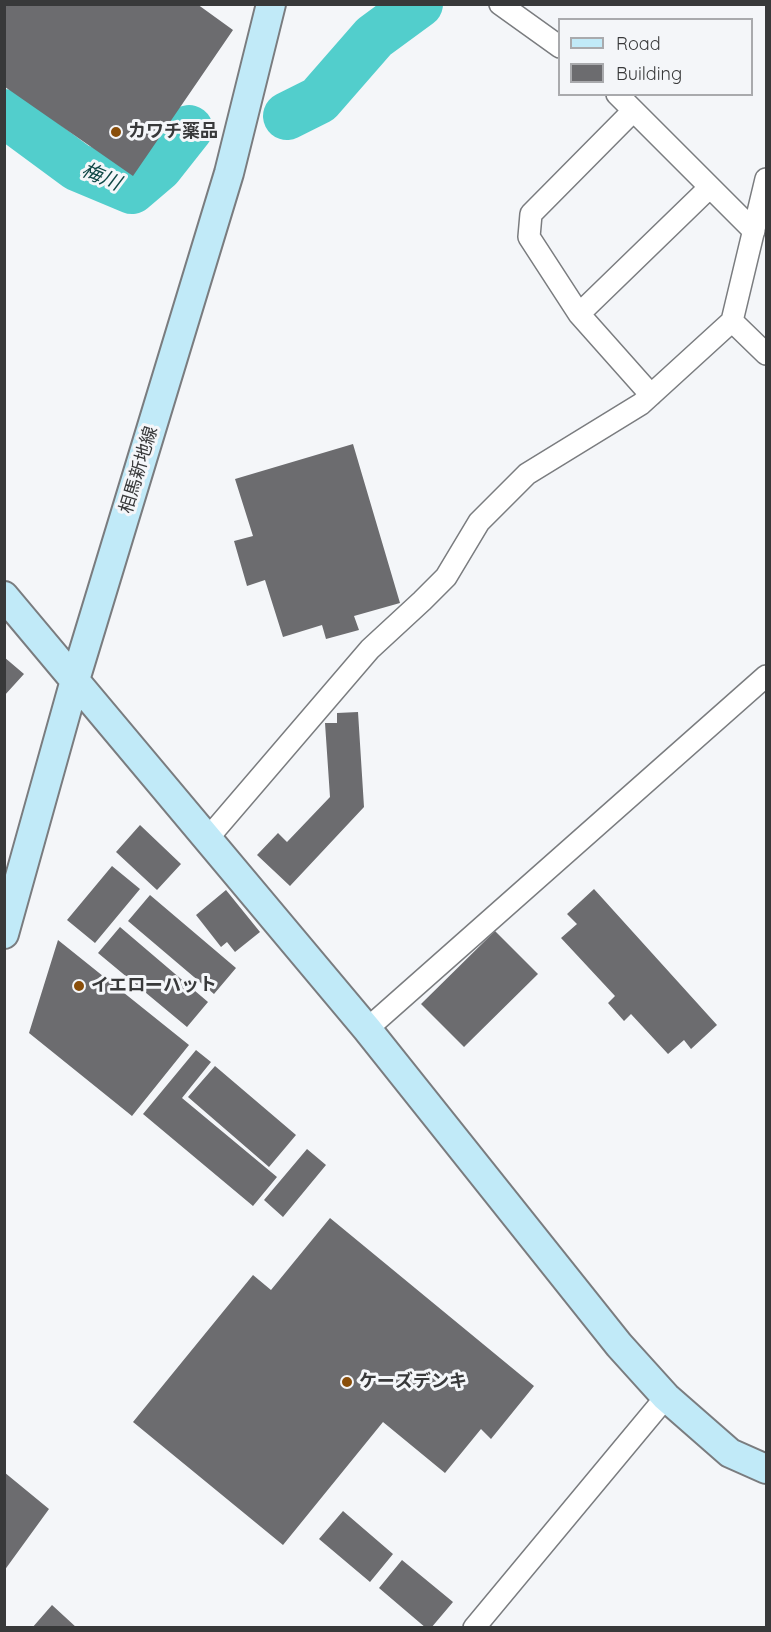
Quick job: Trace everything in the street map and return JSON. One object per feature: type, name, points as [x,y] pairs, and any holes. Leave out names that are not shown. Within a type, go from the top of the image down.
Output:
[{"type":"street","name":"相馬新地線","points":[[4,934],[75,680],[229,173],[271,4]]},
{"type":"street","points":[[502,6],[558,45]]},
{"type":"street","points":[[619,96],[754,231]]},
{"type":"street","points":[[633,111],[531,214],[529,237],[579,314],[651,395]]},
{"type":"street","points":[[208,838],[370,649],[446,577],[479,522],[527,474],[641,404],[732,321],[766,179]]},
{"type":"street","points":[[579,314],[710,188]]},
{"type":"street","points":[[732,321],[766,354]]},
{"type":"street","points":[[4,596],[367,1029],[619,1346],[666,1397],[730,1453],[766,1469]]},
{"type":"street","points":[[367,1029],[766,676]]},
{"type":"street","points":[[474,1628],[666,1397]]},
{"type":"building","name":"カワチ薬品","points":[[5,4],[197,4],[233,30],[133,176],[5,87]]},
{"type":"building","points":[[353,444],[400,603],[354,616],[359,630],[326,639],[322,625],[283,637],[265,580],[247,586],[234,541],[253,536],[235,479]]},
{"type":"building","points":[[4,657],[24,674],[4,696]]},
{"type":"building","points":[[358,712],[364,807],[290,886],[257,855],[278,833],[287,842],[330,797],[325,723],[337,723],[337,713]]},
{"type":"building","points":[[140,825],[181,864],[157,890],[116,852]]},
{"type":"building","points":[[112,866],[140,889],[95,943],[67,920]]},
{"type":"building","points":[[594,889],[717,1025],[691,1049],[684,1040],[668,1054],[631,1014],[624,1021],[608,1003],[615,996],[561,938],[577,924],[567,914]]},
{"type":"building","points":[[226,890],[260,932],[235,952],[227,942],[221,947],[196,915]]},
{"type":"building","points":[[150,895],[236,968],[214,994],[128,921]]},
{"type":"building","points":[[120,927],[208,1002],[187,1027],[98,953]]},
{"type":"building","points":[[495,931],[538,974],[464,1047],[421,1004]]},
{"type":"building","name":"イエローハット","points":[[58,940],[189,1045],[132,1116],[29,1033]]},
{"type":"building","points":[[196,1050],[211,1062],[182,1098],[277,1177],[253,1206],[143,1114]]},
{"type":"building","points":[[215,1066],[296,1135],[269,1167],[188,1097]]},
{"type":"building","points":[[307,1149],[326,1165],[283,1217],[264,1200]]},
{"type":"building","name":"ケーズデンキ","points":[[330,1218],[534,1386],[491,1439],[481,1429],[445,1473],[383,1422],[283,1545],[133,1422],[253,1275],[271,1290]]},
{"type":"building","points":[[4,1472],[49,1509],[4,1571]]},
{"type":"building","points":[[343,1511],[393,1554],[370,1582],[319,1539]]},
{"type":"building","points":[[402,1560],[453,1602],[431,1628],[426,1628],[379,1588]]},
{"type":"building","points":[[52,1605],[77,1628],[32,1628]]},
{"type":"waterway","name":"梅川","points":[[287,116],[319,100],[374,37],[419,4]]},
{"type":"waterway","name":"梅川","points":[[4,113],[77,167],[132,190],[159,167],[189,129]]},
{"type":"place","name":"カワチ薬品","points":[[116,132]]},
{"type":"place","name":"イエローハット","points":[[79,986]]},
{"type":"place","name":"ケーズデンキ","points":[[347,1382]]}]
